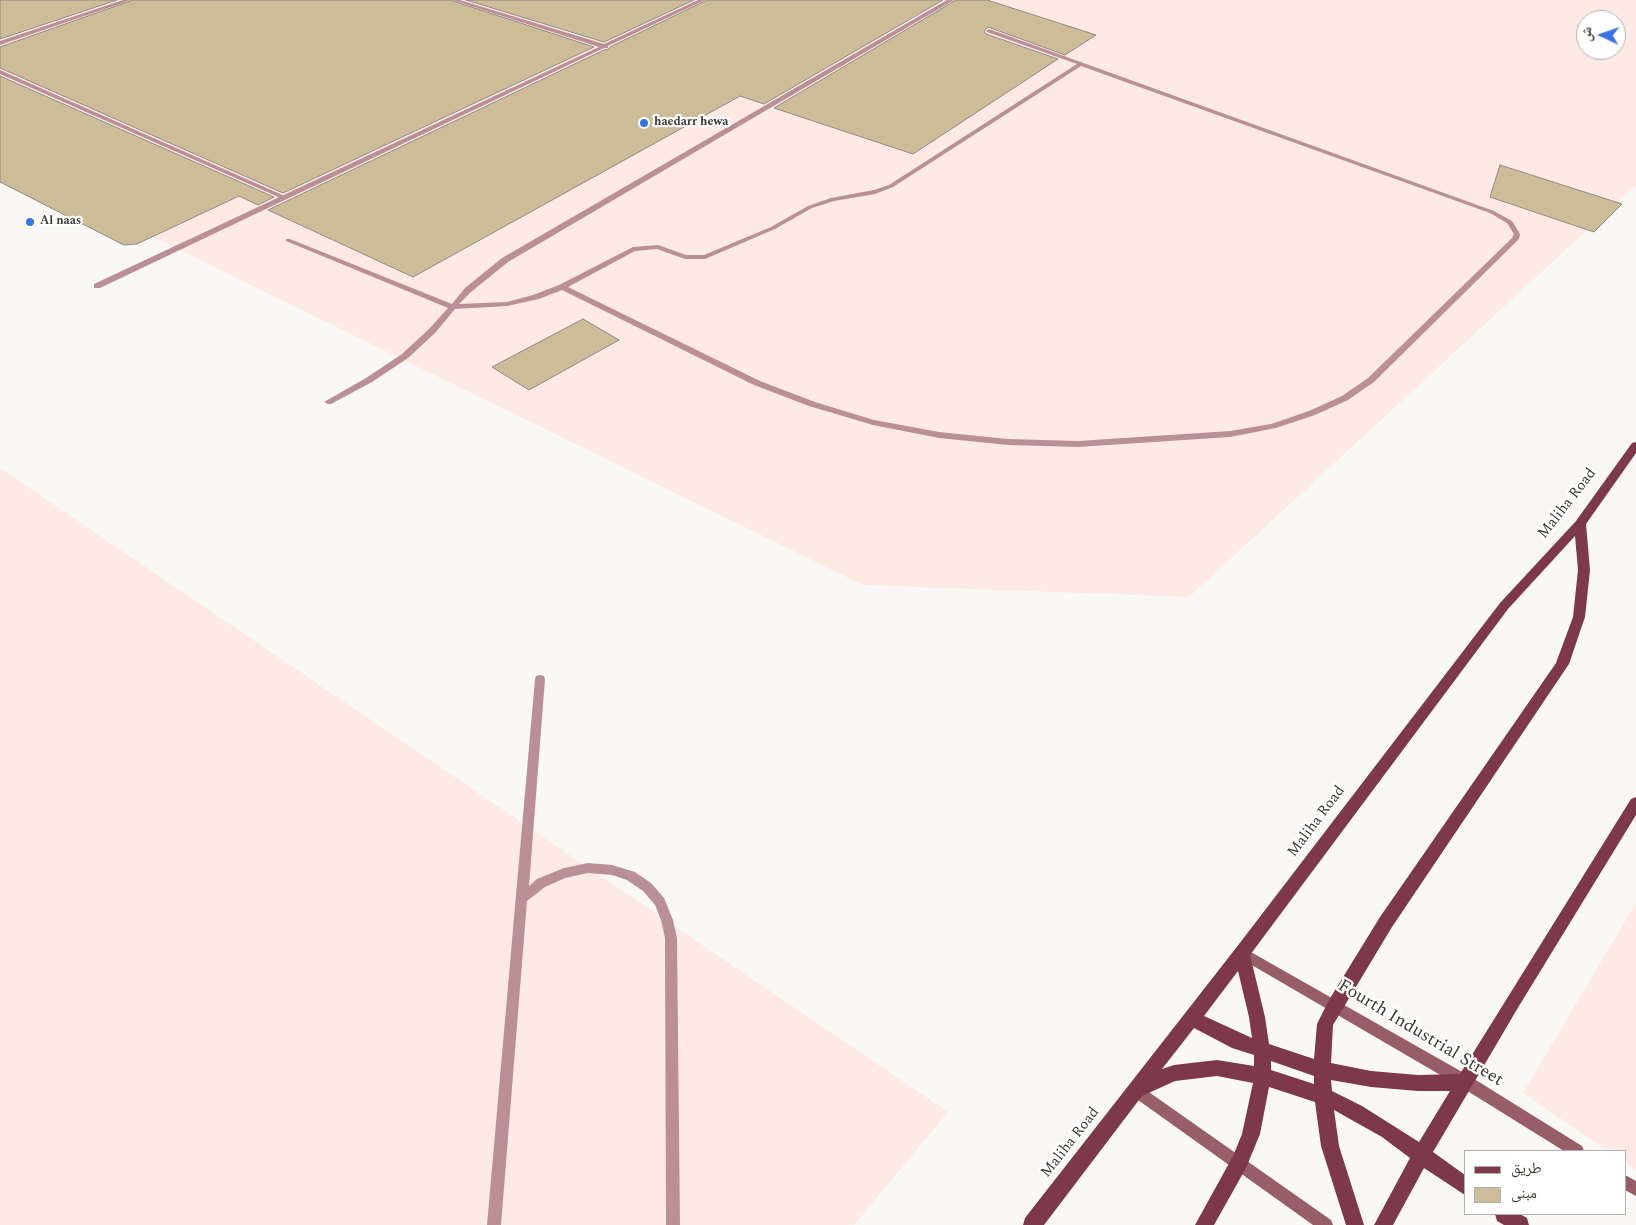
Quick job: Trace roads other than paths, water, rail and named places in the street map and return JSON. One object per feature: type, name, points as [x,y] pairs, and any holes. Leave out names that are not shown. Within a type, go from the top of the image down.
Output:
[{"type":"main road","name":"Maliha Road","points":[[1032,1225],[1242,953],[1504,606],[1580,524],[1636,445]]},
{"type":"main road","points":[[1355,1225],[1330,1146],[1323,1096],[1322,1070],[1325,1024],[1386,922],[1562,664],[1579,617],[1584,570],[1580,524]]},
{"type":"main road","points":[[1383,1225],[1421,1156],[1636,802]]},
{"type":"main road","points":[[1204,1225],[1240,1162],[1251,1134],[1263,1076],[1257,1017],[1242,953]]},
{"type":"main road","name":"Fourth Industrial Street","points":[[1242,953],[1466,1082],[1575,1150]]},
{"type":"main road","points":[[1192,1018],[1262,1052],[1322,1070],[1371,1079],[1409,1083],[1466,1082]]},
{"type":"main road","points":[[1136,1090],[1174,1073],[1217,1068],[1263,1076],[1323,1096],[1356,1112],[1388,1131],[1464,1185]]},
{"type":"main road","points":[[1136,1090],[1240,1162],[1326,1225]]},
{"type":"main road","points":[[1505,1215],[1520,1225]]},
{"type":"street","points":[[0,43],[128,0]]},
{"type":"street","points":[[454,0],[464,1],[606,47]]},
{"type":"street","points":[[97,286],[702,0]]},
{"type":"street","points":[[328,402],[369,380],[405,356],[432,331],[468,290],[504,260],[951,0]]},
{"type":"street","points":[[562,286],[757,383],[812,404],[873,422],[939,435],[1008,442],[1078,444],[1230,434],[1273,426],[1312,414],[1345,398],[1371,380],[1515,239],[1517,234],[1510,222],[1492,212],[989,31]]},
{"type":"street","points":[[288,240],[453,307],[507,304],[536,297],[562,286],[632,249],[658,247],[685,257],[705,257],[773,228],[810,206],[833,199],[875,192],[891,186],[1081,64]]},
{"type":"street","points":[[0,72],[285,198]]},
{"type":"street","points":[[494,1225],[540,679]]},
{"type":"street","points":[[522,898],[541,883],[564,873],[588,868],[612,870],[631,876],[647,887],[660,902],[671,938],[673,1225]]},
{"type":"place","name":"haedarr hewa","points":[[644,123]]},
{"type":"place","name":"Al naas","points":[[30,222]]}]
